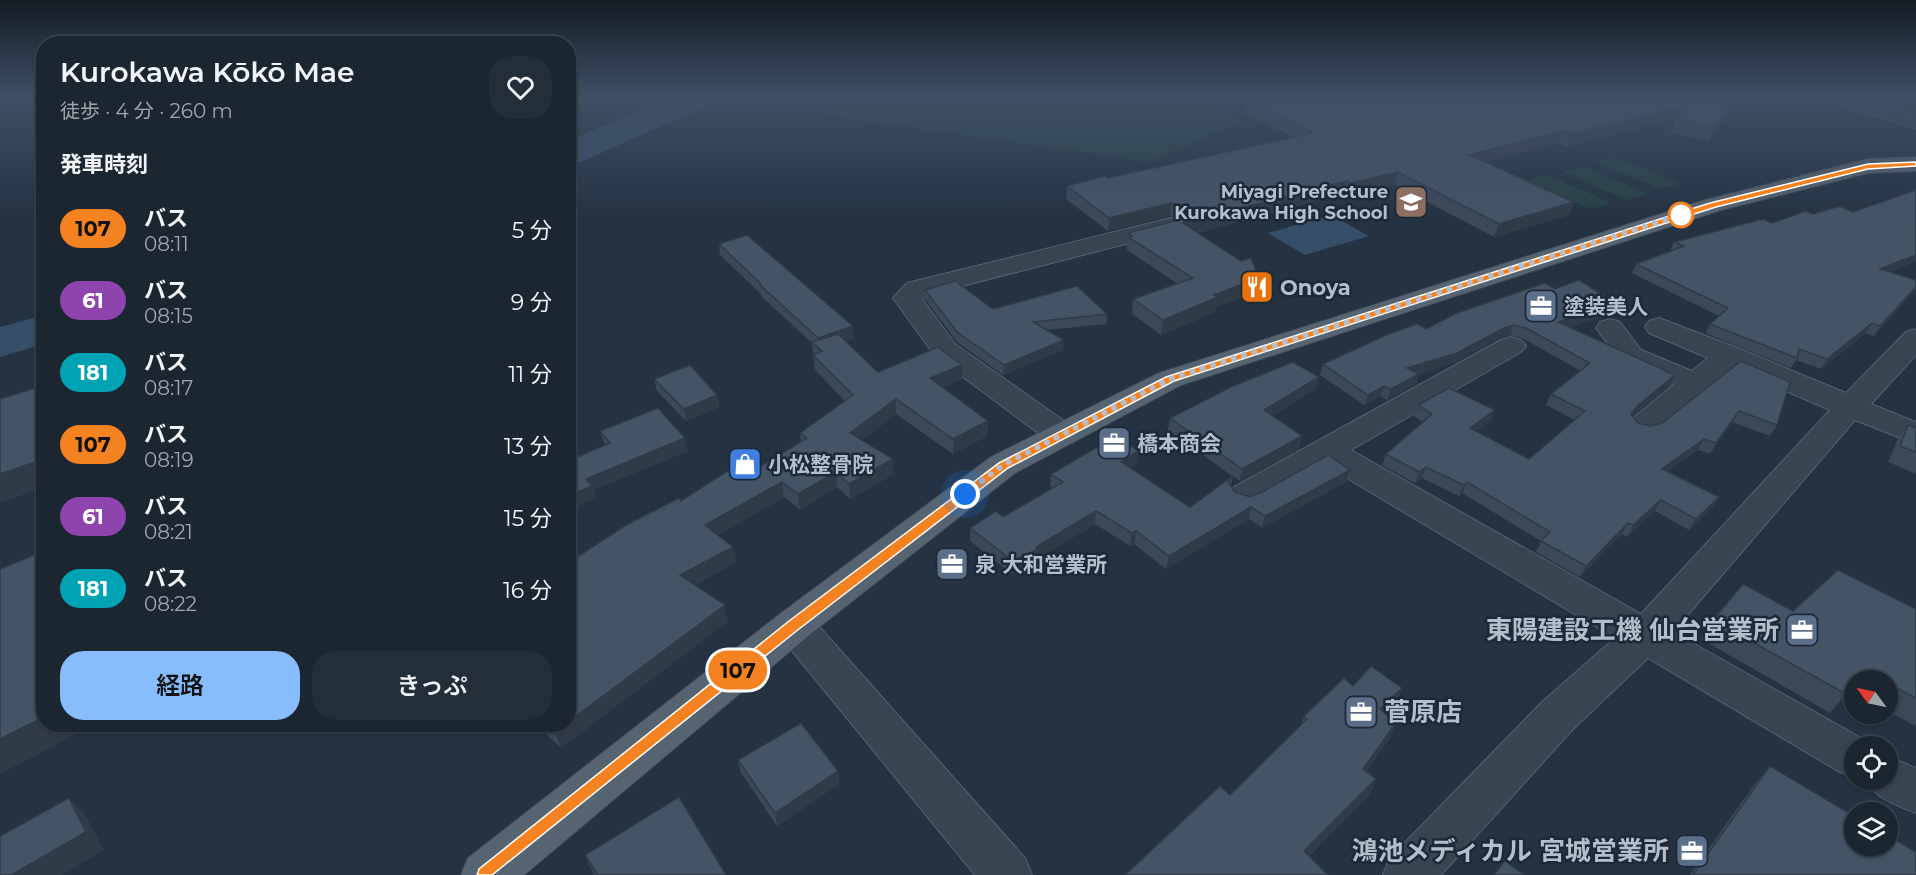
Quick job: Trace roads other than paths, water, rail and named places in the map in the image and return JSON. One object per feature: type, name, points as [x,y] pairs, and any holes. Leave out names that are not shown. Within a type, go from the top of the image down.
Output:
[{"type":"main road","points":[[486,875],[794,625],[1003,465],[1170,379],[1713,205],[1868,166],[1916,164]]},
{"type":"street","points":[[1062,435],[945,350],[907,298],[917,290],[1171,225]]},
{"type":"street","points":[[1659,327],[1916,434]]},
{"type":"street","points":[[1610,328],[1631,356],[1695,383]]},
{"type":"street","points":[[1408,875],[1557,716],[1645,636],[1850,406],[1916,338]]},
{"type":"street","points":[[1246,495],[1511,346]]},
{"type":"street","points":[[1644,426],[1730,355]]},
{"type":"street","points":[[1325,450],[1844,750]]},
{"type":"street","points":[[794,625],[1007,875]]},
{"type":"street","points":[[1898,782],[1916,792]]},
{"type":"water","points":[[1331,215],[1369,236],[1305,255],[1268,233]]},
{"type":"waterway","points":[[576,151],[605,138]]},
{"type":"waterway","points":[[0,342],[36,331]]},
{"type":"place","name":"Miyagi Prefecture Kurokawa High School","points":[[1411,202]]},
{"type":"place","name":"Onoya","points":[[1257,287]]},
{"type":"place","name":"塗装美人","points":[[1541,306]]},
{"type":"place","name":"橋本商会","points":[[1114,443]]},
{"type":"place","name":"小松整骨院","points":[[745,464]]},
{"type":"place","name":"泉 大和営業所","points":[[952,564]]},
{"type":"place","name":"東陽建設工機 仙台営業所","points":[[1802,630]]},
{"type":"place","name":"菅原店","points":[[1361,712]]},
{"type":"place","name":"鴻池メディカル 宮城営業所","points":[[1692,851]]}]
